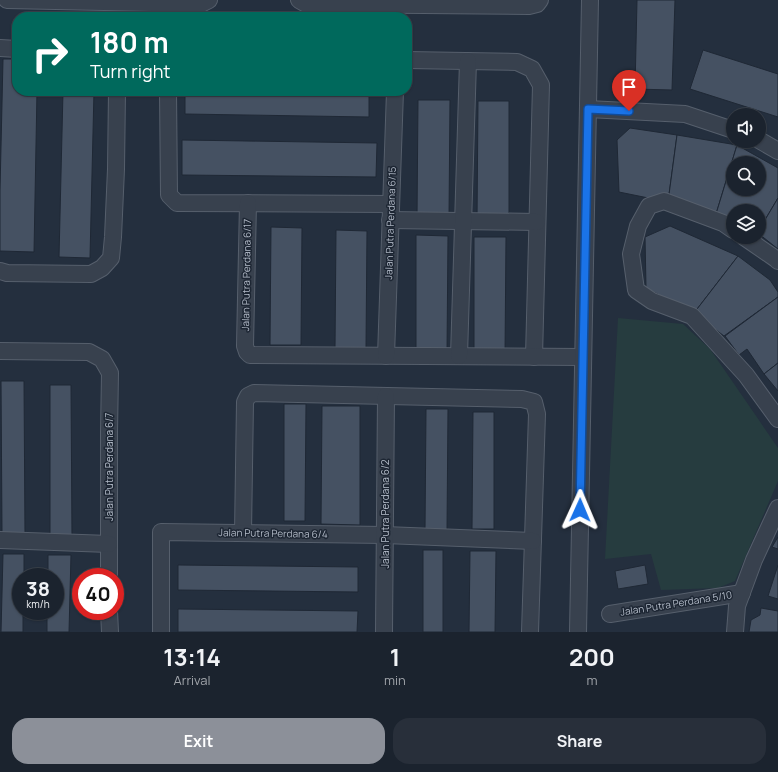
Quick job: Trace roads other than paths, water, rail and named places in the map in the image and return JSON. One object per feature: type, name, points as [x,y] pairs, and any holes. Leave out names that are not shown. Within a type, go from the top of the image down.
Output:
[{"type":"street","points":[[7,0],[201,4],[209,0]]},
{"type":"street","points":[[299,0],[306,4],[529,6],[537,4],[540,0]]},
{"type":"street","points":[[578,632],[590,0]]},
{"type":"street","points":[[0,48],[12,49]]},
{"type":"street","points":[[412,60],[517,62],[532,70],[541,85],[536,222],[534,357]]},
{"type":"street","points":[[459,356],[468,61]]},
{"type":"street","points":[[0,271],[7,273],[91,274],[102,268],[111,258],[116,169],[117,96]]},
{"type":"street","points":[[168,96],[169,196],[177,203],[391,204]]},
{"type":"street","name":"Jalan Putra Perdana 6/15","points":[[386,356],[395,96]]},
{"type":"street","points":[[588,109],[685,114],[726,128]]},
{"type":"street","points":[[766,144],[778,151]]},
{"type":"street","points":[[726,225],[664,201],[649,206],[638,226],[632,254],[636,290],[652,301],[692,316],[746,375],[778,419]]},
{"type":"street","name":"Jalan Putra Perdana 6/17","points":[[248,203],[245,346],[247,352],[250,355],[386,356]]},
{"type":"street","points":[[390,220],[536,222]]},
{"type":"street","points":[[754,244],[778,261]]},
{"type":"street","name":"Jalan Putra Perdana 6/7","points":[[0,351],[89,352],[102,359],[110,372],[109,568]]},
{"type":"street","points":[[386,356],[583,357]]},
{"type":"street","points":[[243,533],[245,402],[248,396],[254,393],[522,399],[534,402],[537,414],[530,632]]},
{"type":"street","name":"Jalan Putra Perdana 6/2","points":[[384,632],[386,396]]},
{"type":"street","points":[[735,632],[737,606],[754,560],[778,508]]},
{"type":"street","name":"Jalan Putra Perdana 6/4","points":[[160,632],[161,532],[385,534],[533,541]]},
{"type":"street","points":[[0,540],[109,544]]},
{"type":"street","name":"Jalan Putra Perdana 5/10","points":[[610,614],[742,593]]},
{"type":"street","points":[[110,620],[110,632]]}]
